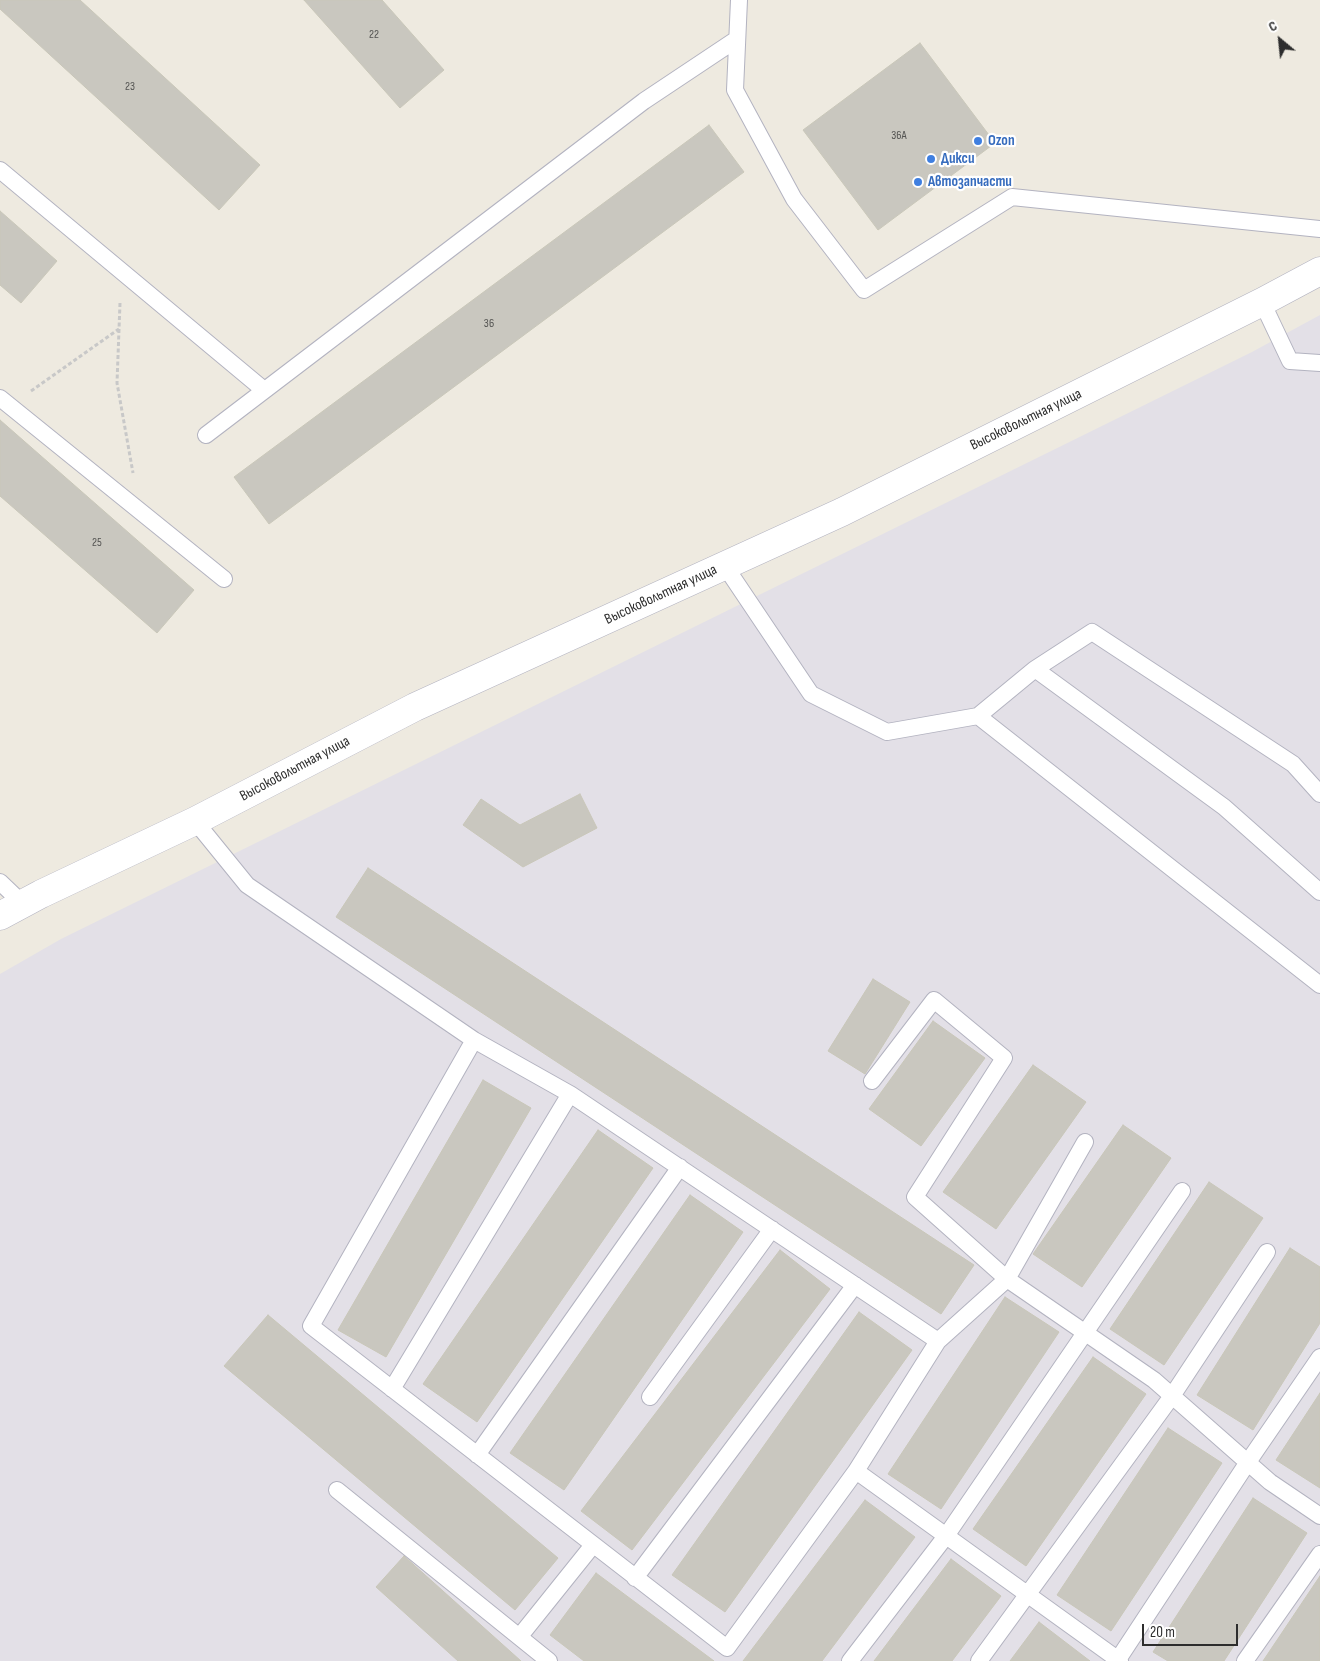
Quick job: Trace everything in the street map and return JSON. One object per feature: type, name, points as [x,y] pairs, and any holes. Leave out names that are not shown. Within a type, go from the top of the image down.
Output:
[{"type":"main road","name":"Высоковольтная улица","points":[[12,910],[195,821],[415,707],[842,512],[1262,302],[1320,271]]},
{"type":"lane","points":[[740,0],[735,90],[794,198],[864,290],[1012,197],[1320,229]]},
{"type":"lane","points":[[206,435],[644,100],[737,39]]},
{"type":"lane","points":[[0,170],[264,390]]},
{"type":"lane","points":[[1262,302],[1290,361],[1320,363]]},
{"type":"lane","points":[[5,402],[224,579]]},
{"type":"lane","points":[[725,566],[811,694],[887,732],[978,716],[1035,670],[1092,632],[1293,764],[1320,794]]},
{"type":"lane","points":[[1035,670],[1224,808],[1320,892]]},
{"type":"lane","points":[[978,716],[1320,985]]},
{"type":"lane","points":[[195,821],[247,885],[474,1040],[570,1094],[938,1341]]},
{"type":"lane","points":[[0,882],[12,910]]},
{"type":"lane","points":[[872,1081],[934,1000],[1004,1058],[915,1197],[1007,1279],[1154,1380],[1270,1482],[1320,1516]]},
{"type":"lane","points":[[474,1040],[311,1326],[727,1648],[856,1471],[938,1341],[1007,1279],[1085,1142]]},
{"type":"lane","points":[[392,1389],[570,1094]]},
{"type":"lane","points":[[477,1455],[680,1167]]},
{"type":"lane","points":[[850,1661],[946,1536],[1182,1191]]},
{"type":"lane","points":[[650,1397],[772,1229]]},
{"type":"lane","points":[[979,1661],[1172,1396],[1267,1252]]},
{"type":"lane","points":[[636,1578],[855,1285]]},
{"type":"lane","points":[[856,1471],[1118,1660],[1248,1462],[1320,1357]]},
{"type":"lane","points":[[337,1490],[549,1661]]},
{"type":"lane","points":[[520,1636],[593,1545]]},
{"type":"lane","points":[[1245,1661],[1320,1554]]},
{"type":"path","points":[[121,271],[117,383],[140,510]]},
{"type":"path","points":[[5,402],[119,329]]},
{"type":"shaded area","points":[[1320,315],[1320,1661],[0,1661],[0,974],[61,939],[1252,352]]},
{"type":"building","points":[[0,0],[80,0],[260,165],[219,210],[0,9]]},
{"type":"building","points":[[304,0],[382,0],[444,70],[400,108]]},
{"type":"building","points":[[920,43],[995,143],[878,230],[803,130]]},
{"type":"building","points":[[709,125],[744,172],[269,524],[234,477]]},
{"type":"building","points":[[0,211],[57,261],[21,303],[0,285]]},
{"type":"building","points":[[0,420],[194,590],[157,633],[0,496]]},
{"type":"building","points":[[580,794],[597,828],[523,867],[463,825],[481,799],[520,825]]},
{"type":"building","points":[[368,868],[974,1265],[941,1314],[336,917]]},
{"type":"building","points":[[873,979],[910,1002],[865,1074],[828,1051]]},
{"type":"building","points":[[933,1021],[985,1058],[921,1146],[869,1109]]},
{"type":"building","points":[[1033,1065],[1086,1102],[996,1229],[943,1192]]},
{"type":"building","points":[[483,1080],[531,1108],[386,1357],[338,1330]]},
{"type":"building","points":[[1123,1125],[1171,1158],[1082,1287],[1033,1254]]},
{"type":"building","points":[[598,1130],[653,1168],[477,1422],[423,1384]]},
{"type":"building","points":[[1209,1182],[1263,1218],[1164,1365],[1110,1329]]},
{"type":"building","points":[[690,1195],[743,1232],[564,1490],[510,1453]]},
{"type":"building","points":[[1290,1248],[1320,1267],[1320,1323],[1253,1430],[1197,1395]]},
{"type":"building","points":[[780,1250],[830,1289],[632,1550],[581,1511]]},
{"type":"building","points":[[1005,1297],[1059,1332],[941,1509],[888,1474]]},
{"type":"building","points":[[859,1312],[912,1350],[725,1612],[672,1575]]},
{"type":"building","points":[[268,1315],[558,1558],[515,1610],[224,1366]]},
{"type":"building","points":[[1093,1357],[1146,1394],[1026,1566],[973,1529]]},
{"type":"building","points":[[1320,1393],[1320,1488],[1276,1460]]},
{"type":"building","points":[[1168,1428],[1222,1463],[1111,1631],[1057,1595]]},
{"type":"building","points":[[1253,1498],[1307,1533],[1224,1661],[1168,1661],[1153,1652]]},
{"type":"building","points":[[865,1500],[915,1537],[822,1661],[743,1661]]},
{"type":"building","points":[[404,1556],[521,1661],[458,1661],[376,1587]]},
{"type":"building","points":[[951,1559],[1001,1596],[952,1661],[874,1661]]},
{"type":"building","points":[[596,1573],[714,1661],[584,1661],[550,1635]]},
{"type":"building","points":[[1320,1576],[1320,1661],[1263,1661]]},
{"type":"building","points":[[1039,1622],[1090,1661],[1010,1661]]},
{"type":"place","name":"Ozon","points":[[978,141]]},
{"type":"place","name":"Дикси","points":[[931,159]]},
{"type":"place","name":"Автозапчасти","points":[[918,182]]}]
